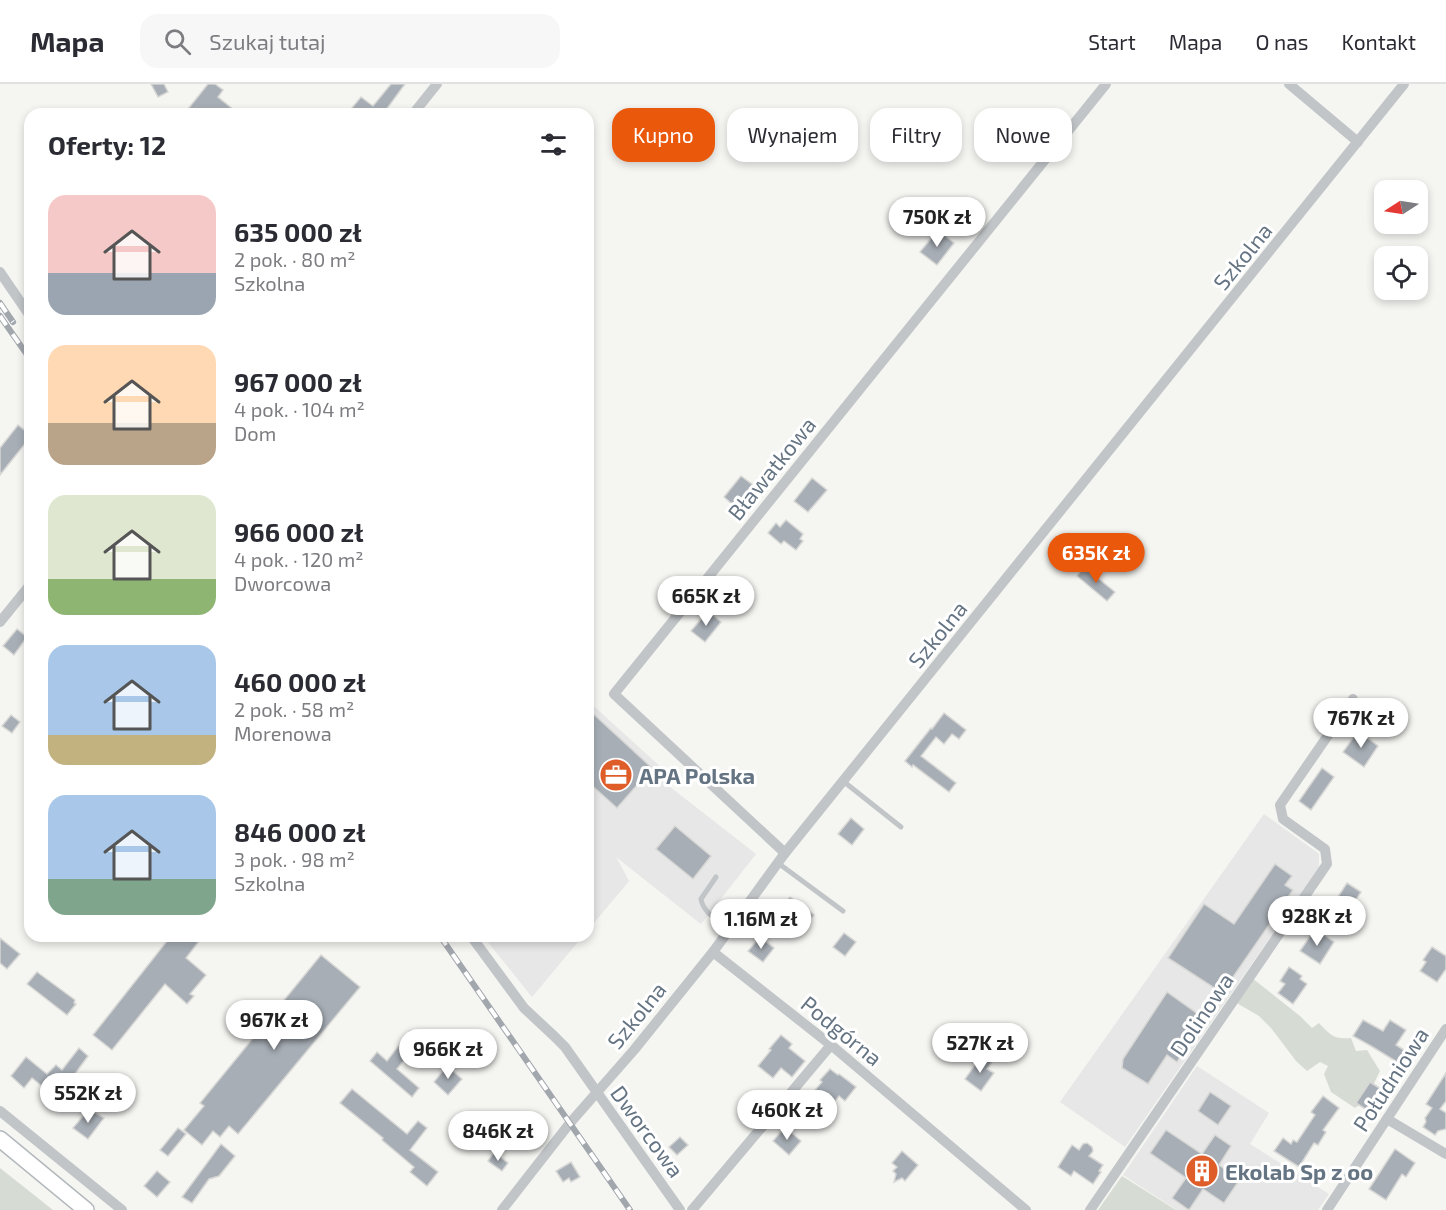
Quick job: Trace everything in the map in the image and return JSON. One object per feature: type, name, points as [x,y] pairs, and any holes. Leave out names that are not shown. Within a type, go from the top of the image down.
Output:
[{"type":"main road","points":[[0,1139],[86,1210]]},
{"type":"street","points":[[417,108],[437,84]]},
{"type":"street","name":"Bławatkowa","points":[[785,853],[614,694],[1106,84]]},
{"type":"street","points":[[1289,84],[1358,142]]},
{"type":"street","name":"Szkolna","points":[[502,1210],[570,1123],[634,1050],[713,952],[785,853],[1404,84]]},
{"type":"street","points":[[0,272],[24,307]]},
{"type":"street","points":[[0,622],[24,592]]},
{"type":"street","name":"Dolinowa","points":[[1090,1210],[1327,864],[1325,849],[1283,819],[1280,805],[1353,699]]},
{"type":"street","name":"Dworcowa","points":[[475,942],[524,1008],[565,1047],[680,1210]]},
{"type":"street","name":"Podgórna","points":[[713,952],[831,1045],[1026,1210]]},
{"type":"street","name":"Południowa","points":[[1327,1210],[1446,1029]]},
{"type":"street","points":[[692,1210],[831,1045]]},
{"type":"street","points":[[0,1111],[122,1210]]},
{"type":"street","points":[[1388,1119],[1446,1154]]},
{"type":"lane","points":[[843,782],[901,827]]},
{"type":"lane","points":[[778,863],[843,911]]},
{"type":"lane","points":[[716,877],[700,899],[709,914],[731,929]]},
{"type":"shaded area","points":[[594,706],[675,780],[670,787],[756,854],[701,924],[616,857],[629,881],[594,923]]},
{"type":"shaded area","points":[[1264,814],[1319,854],[1319,867],[1125,1147],[1060,1102]]},
{"type":"shaded area","points":[[488,942],[578,942],[532,997]]},
{"type":"shaded area","points":[[1252,978],[1312,1028],[1319,1023],[1333,1036],[1351,1038],[1356,1051],[1367,1050],[1380,1071],[1370,1097],[1355,1108],[1331,1092],[1324,1074],[1328,1066],[1320,1062],[1307,1071],[1259,1016],[1235,1002]]},
{"type":"shaded area","points":[[1197,1066],[1269,1113],[1250,1144],[1329,1194],[1318,1210],[1177,1210],[1123,1175]]},
{"type":"shaded area","points":[[0,1168],[53,1210],[0,1210]]},
{"type":"shaded area","points":[[1122,1176],[1176,1210],[1098,1210]]},
{"type":"building","points":[[151,84],[164,84],[168,92],[158,97]]},
{"type":"building","points":[[208,84],[215,84],[223,90],[218,97],[232,108],[189,108]]},
{"type":"building","points":[[391,84],[405,84],[387,108],[352,108],[361,97],[373,106]]},
{"type":"building","points":[[938,230],[954,243],[937,265],[920,252]]},
{"type":"building","points":[[18,425],[24,430],[24,445],[0,475],[0,448]]},
{"type":"building","points":[[741,476],[757,488],[739,510],[724,497]]},
{"type":"building","points":[[812,478],[827,490],[808,512],[794,501]]},
{"type":"building","points":[[786,520],[803,534],[800,539],[803,541],[796,550],[784,541],[781,544],[768,533],[776,523],[780,527]]},
{"type":"building","points":[[1084,567],[1115,592],[1107,601],[1077,576]]},
{"type":"building","points":[[708,611],[721,622],[705,642],[691,631]]},
{"type":"building","points":[[17,629],[24,635],[24,641],[14,655],[3,646]]},
{"type":"building","points":[[944,713],[966,730],[959,739],[952,734],[944,744],[936,737],[921,756],[956,783],[949,792],[905,761]]},
{"type":"building","points":[[11,715],[20,722],[12,733],[2,726]]},
{"type":"building","points":[[594,715],[652,768],[617,808],[594,787]]},
{"type":"building","points":[[1358,731],[1378,746],[1364,767],[1343,752]]},
{"type":"building","points":[[1322,768],[1334,777],[1311,810],[1299,801]]},
{"type":"building","points":[[851,818],[864,829],[852,845],[838,834]]},
{"type":"building","points":[[675,826],[711,856],[693,879],[656,849]]},
{"type":"building","points":[[1275,864],[1292,876],[1285,885],[1293,890],[1222,993],[1168,958],[1204,904],[1234,924]]},
{"type":"building","points":[[1347,883],[1361,892],[1348,912],[1334,903]]},
{"type":"building","points":[[790,897],[814,915],[803,930],[779,911]]},
{"type":"building","points":[[1315,929],[1334,942],[1320,964],[1300,951]]},
{"type":"building","points":[[844,933],[856,942],[845,956],[833,947]]},
{"type":"building","points":[[760,937],[774,948],[763,962],[748,951]]},
{"type":"building","points":[[0,938],[20,954],[7,969],[0,963]]},
{"type":"building","points":[[166,942],[198,942],[186,958],[206,975],[190,994],[194,996],[187,1004],[165,984],[112,1050],[93,1035]]},
{"type":"building","points":[[1432,947],[1446,956],[1446,969],[1437,982],[1420,971],[1426,962],[1423,960]]},
{"type":"building","points":[[321,955],[360,987],[238,1134],[229,1126],[220,1137],[213,1131],[202,1145],[184,1130],[204,1106],[200,1103]]},
{"type":"building","points":[[1289,967],[1302,976],[1300,979],[1307,984],[1293,1004],[1278,993],[1285,984],[1280,981]]},
{"type":"building","points":[[37,972],[75,1000],[76,1004],[67,1015],[27,984]]},
{"type":"building","points":[[1167,992],[1205,1019],[1177,1062],[1167,1055],[1148,1084],[1122,1068],[1123,1059]]},
{"type":"building","points":[[1363,1020],[1383,1031],[1390,1020],[1406,1030],[1396,1045],[1409,1053],[1403,1062],[1399,1059],[1397,1062],[1353,1036]]},
{"type":"building","points":[[410,1031],[420,1040],[397,1069],[419,1088],[412,1097],[370,1061],[377,1052],[387,1061]]},
{"type":"building","points":[[781,1035],[792,1044],[789,1048],[805,1061],[792,1077],[781,1068],[773,1078],[758,1066]]},
{"type":"building","points":[[79,1048],[88,1056],[72,1078],[88,1092],[81,1102],[64,1087],[56,1097],[32,1078],[24,1088],[11,1076],[26,1057],[47,1074],[56,1065],[62,1070]]},
{"type":"building","points":[[982,1055],[992,1062],[987,1069],[994,1073],[981,1091],[965,1079]]},
{"type":"building","points":[[447,1066],[462,1079],[448,1095],[434,1082]]},
{"type":"building","points":[[830,1069],[856,1087],[845,1101],[839,1096],[815,1127],[797,1111]]},
{"type":"building","points":[[1446,1073],[1446,1101],[1440,1109],[1446,1113],[1446,1129],[1438,1131],[1435,1135],[1423,1127],[1426,1122],[1425,1118],[1432,1108],[1426,1104]]},
{"type":"building","points":[[1370,1082],[1384,1091],[1370,1112],[1356,1103]]},
{"type":"building","points":[[352,1089],[407,1134],[418,1121],[427,1128],[410,1150],[438,1172],[427,1186],[410,1172],[414,1167],[340,1103]]},
{"type":"building","points":[[1210,1092],[1231,1106],[1218,1125],[1198,1111]]},
{"type":"building","points":[[1323,1096],[1339,1108],[1323,1130],[1326,1132],[1318,1145],[1314,1143],[1299,1167],[1274,1151],[1283,1138],[1291,1144],[1293,1140],[1297,1142],[1315,1115],[1311,1112]]},
{"type":"building","points":[[89,1109],[104,1118],[88,1139],[73,1128]]},
{"type":"building","points":[[785,1127],[801,1141],[789,1155],[773,1141]]},
{"type":"building","points":[[178,1128],[186,1134],[168,1156],[160,1150]]},
{"type":"building","name":"Ekolab Sp z oo","points":[[1166,1130],[1202,1154],[1215,1135],[1231,1146],[1219,1165],[1240,1179],[1224,1203],[1203,1189],[1189,1210],[1172,1198],[1186,1178],[1150,1153]]},
{"type":"building","points":[[680,1137],[688,1145],[677,1155],[669,1147]]},
{"type":"building","points":[[1087,1143],[1093,1151],[1089,1156],[1103,1165],[1093,1184],[1074,1171],[1071,1176],[1058,1167],[1072,1145],[1079,1150],[1083,1144]]},
{"type":"building","points":[[221,1144],[235,1156],[219,1176],[209,1179],[192,1203],[182,1197]]},
{"type":"building","points":[[1395,1149],[1415,1163],[1406,1177],[1402,1174],[1386,1200],[1369,1189]]},
{"type":"building","points":[[902,1151],[918,1165],[905,1181],[902,1178],[894,1182],[896,1174],[893,1171],[897,1167],[892,1163]]},
{"type":"building","points":[[494,1152],[508,1163],[502,1171],[488,1161]]},
{"type":"building","points":[[571,1162],[580,1177],[571,1182],[569,1178],[563,1182],[556,1171]]},
{"type":"building","points":[[157,1171],[170,1182],[157,1197],[144,1186]]},
{"type":"railway","points":[[0,303],[13,322]]},
{"type":"railway","points":[[0,316],[24,350]]},
{"type":"railway","points":[[444,942],[630,1210]]},
{"type":"place","name":"APA Polska","points":[[616,775]]},
{"type":"place","name":"Ekolab Sp z oo","points":[[1202,1171]]}]
